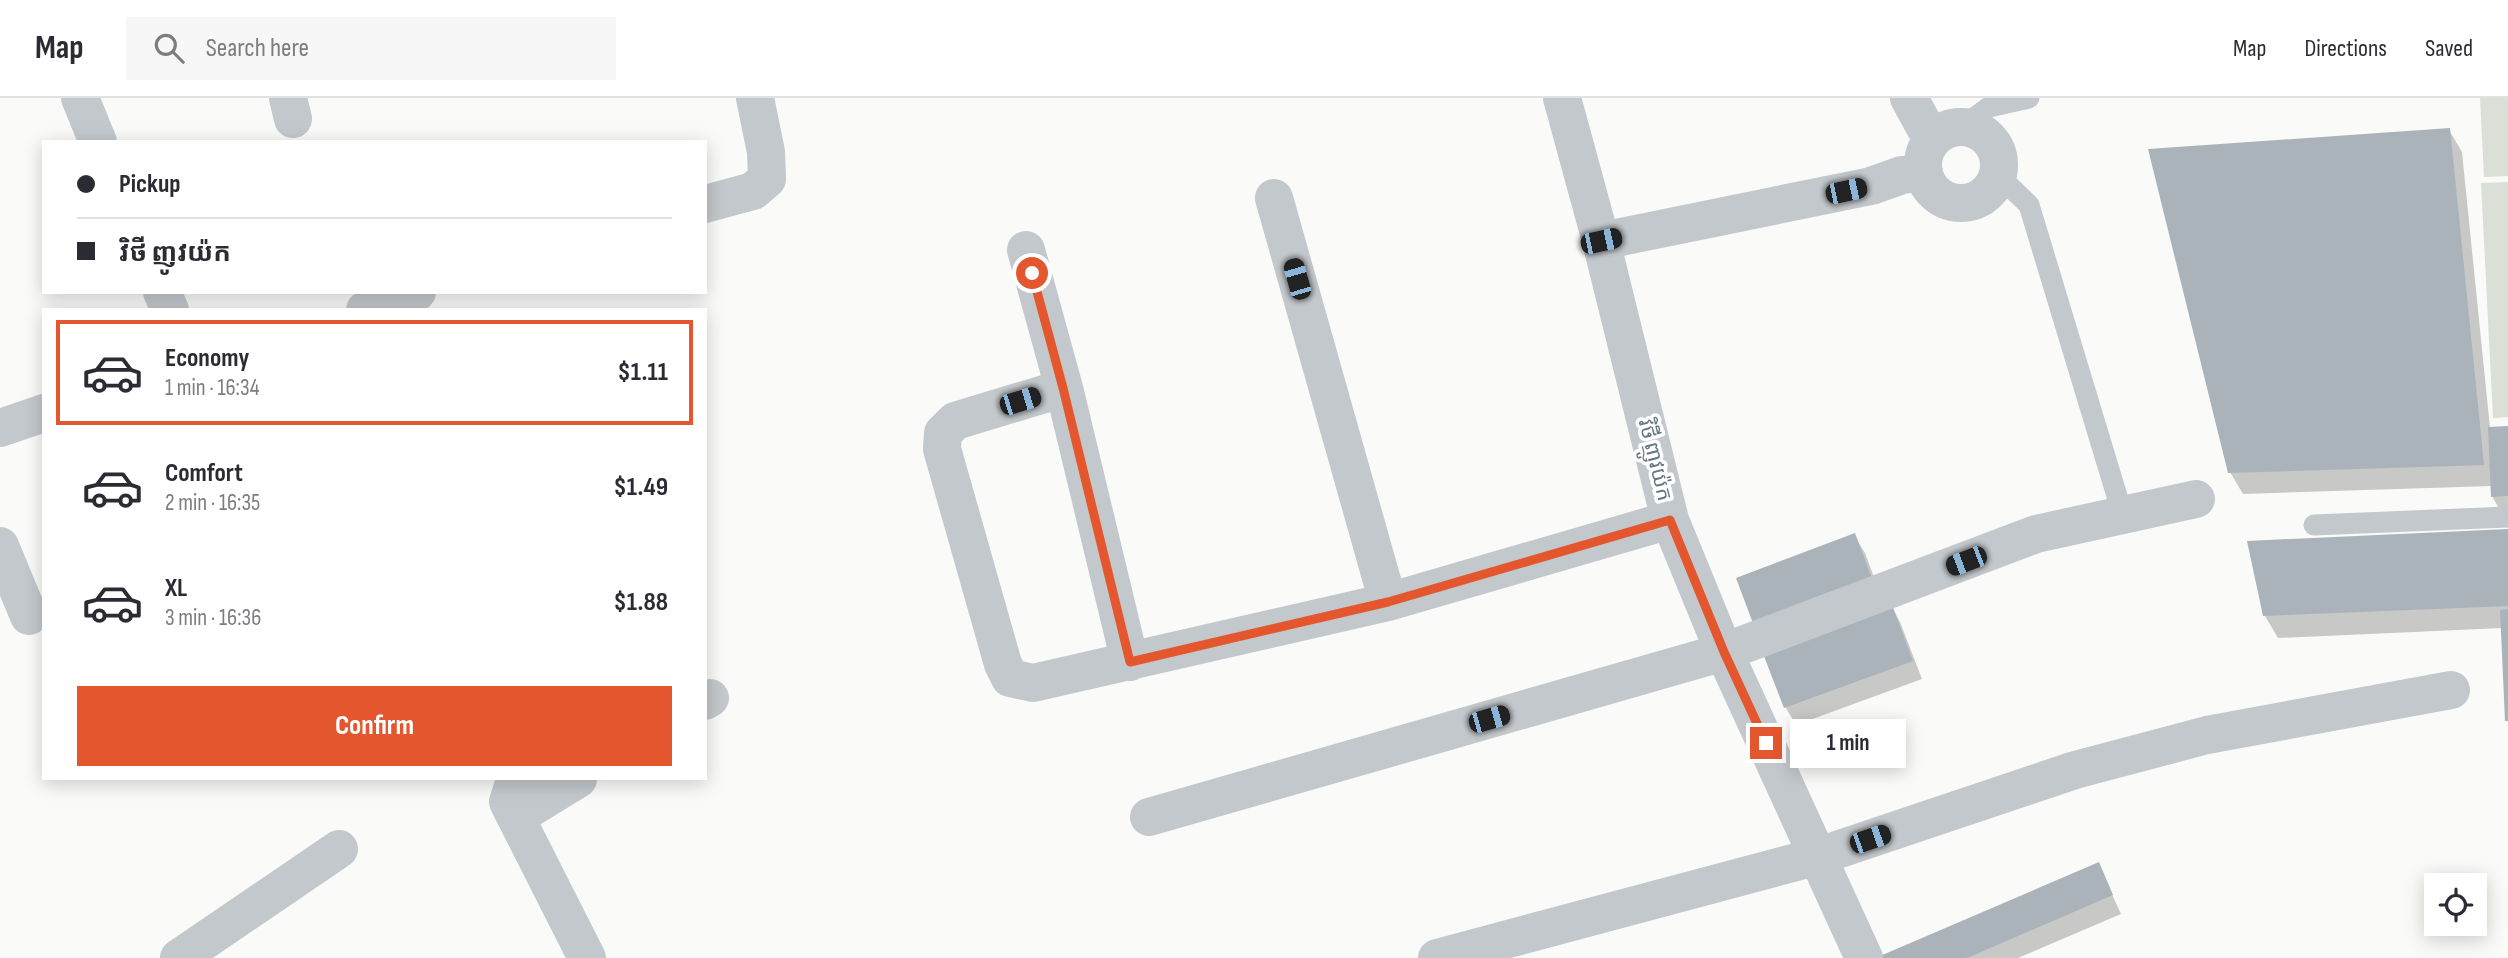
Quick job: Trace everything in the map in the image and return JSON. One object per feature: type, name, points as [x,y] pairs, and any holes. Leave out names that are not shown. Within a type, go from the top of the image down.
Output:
[{"type":"street","points":[[80,98],[97,140]]},
{"type":"street","points":[[707,203],[753,191],[767,179],[766,152],[755,98]]},
{"type":"street","name":"វិថី ញូវយ៉ក","points":[[1562,98],[1601,241],[1670,520],[1724,652],[1864,958]]},
{"type":"street","points":[[1909,98],[1940,146]]},
{"type":"street","points":[[1601,241],[1871,186],[1902,175],[1940,146],[1985,134],[1993,143],[2000,164],[1998,176],[1983,197],[1959,204],[1936,194],[1928,184],[1940,146]]},
{"type":"street","points":[[1274,198],[1388,602]]},
{"type":"street","points":[[1026,250],[1130,662]]},
{"type":"street","points":[[371,308],[412,294]]},
{"type":"street","points":[[1063,388],[956,421],[943,433],[942,449],[1003,664],[1010,678],[1033,683],[1388,602],[1670,520]]},
{"type":"street","points":[[0,428],[42,414]]},
{"type":"street","points":[[1149,817],[1724,652],[2036,534],[2196,499]]},
{"type":"street","points":[[0,546],[29,615]]},
{"type":"street","points":[[1437,958],[1819,856],[2075,770],[2194,738],[2451,690]]},
{"type":"street","points":[[518,780],[514,783],[508,802],[587,958]]},
{"type":"street","points":[[516,817],[576,780]]},
{"type":"street","points":[[179,958],[340,849]]},
{"type":"lane","points":[[1940,146],[1989,107],[2029,98]]},
{"type":"lane","points":[[1998,176],[2029,205],[2117,496]]},
{"type":"lane","points":[[2314,525],[2508,517]]},
{"type":"shaded area","points":[[2480,98],[2508,98],[2508,176],[2484,177]]},
{"type":"shaded area","points":[[2508,182],[2508,417],[2493,418],[2481,183]]},
{"type":"building","points":[[2450,128],[2484,465],[2228,473],[2148,149]]},
{"type":"building","points":[[2508,426],[2508,496],[2491,497],[2488,427]]},
{"type":"building","points":[[2508,529],[2508,606],[2263,616],[2247,541]]},
{"type":"building","points":[[1855,533],[1873,581],[1754,626],[1736,578]]},
{"type":"building","points":[[1891,602],[1913,661],[1784,708],[1762,651]]},
{"type":"building","points":[[2508,609],[2508,721],[2505,721],[2500,610]]},
{"type":"building","points":[[2099,862],[2113,895],[1967,958],[1880,956]]},
{"type":"route","points":[[1032,273],[1130,662],[1388,602],[1670,520],[1724,652],[1766,743]]}]
